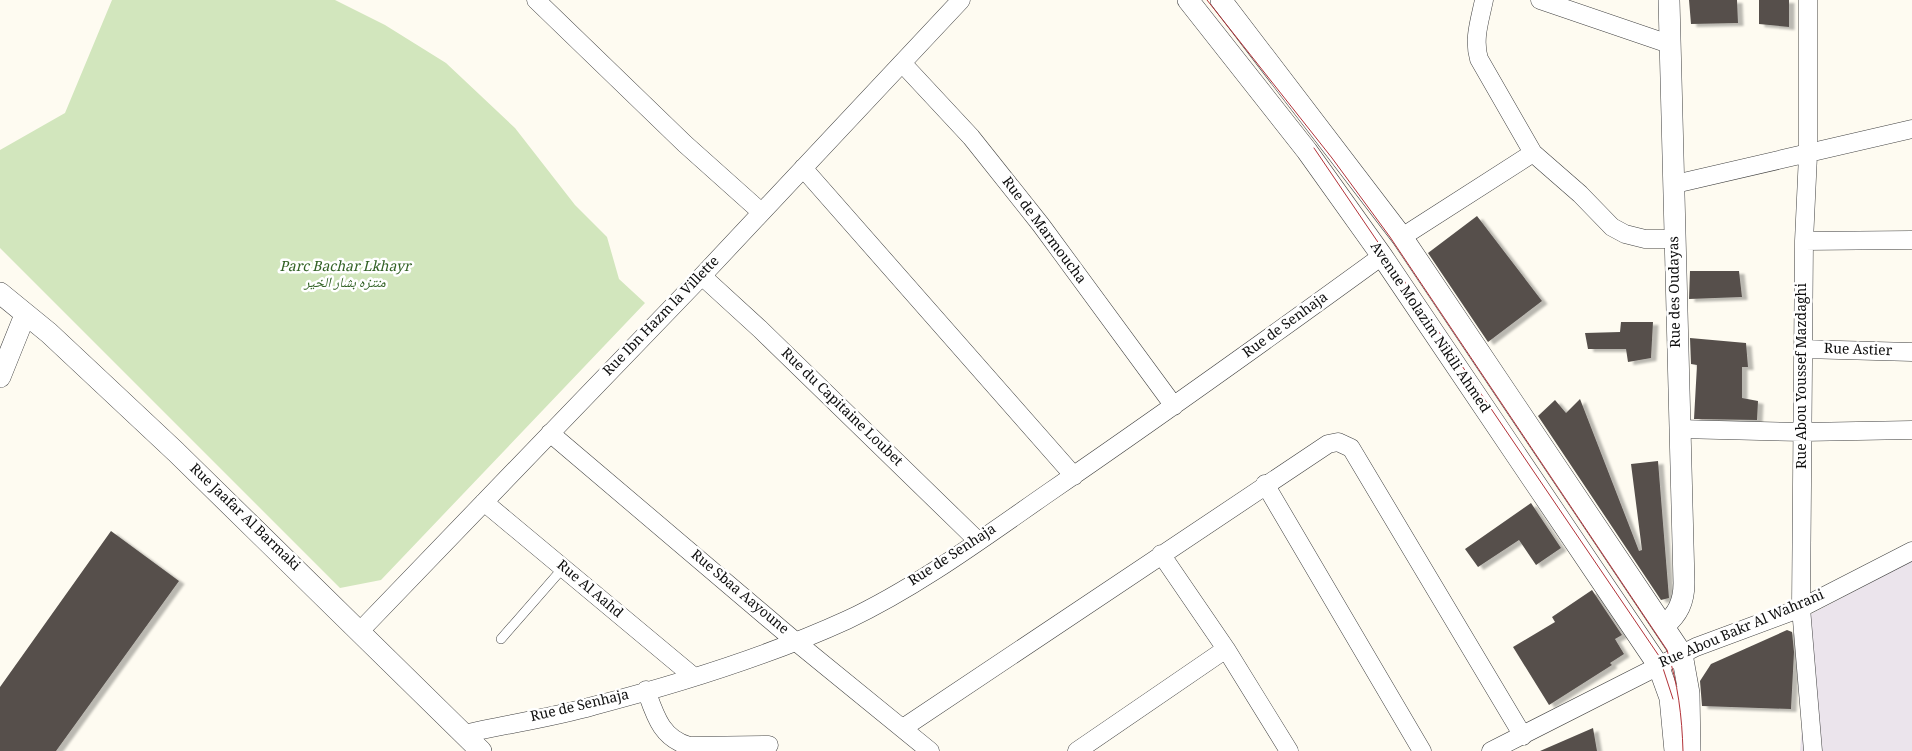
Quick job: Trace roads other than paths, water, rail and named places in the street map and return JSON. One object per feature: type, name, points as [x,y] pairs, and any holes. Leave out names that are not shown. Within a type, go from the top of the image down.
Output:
[{"type":"street","points":[[536,0],[685,144],[761,212]]},
{"type":"street","name":"Rue Ibn Hazm la Villette","points":[[360,631],[702,276],[903,64],[961,0]]},
{"type":"street","name":"Avenue Molazim Nikili Ahmed","points":[[1188,0],[1307,151],[1382,256],[1658,665]]},
{"type":"street","name":"Avenue Molazim Nikili Ahmed","points":[[1221,0],[1402,237],[1682,654]]},
{"type":"street","points":[[1484,0],[1476,41],[1479,59],[1533,153],[1580,194],[1612,227],[1625,234],[1644,239],[1674,239]]},
{"type":"street","points":[[1540,0],[1669,44]]},
{"type":"street","name":"Rue des Oudayas","points":[[1659,619],[1677,613],[1681,604],[1684,583],[1669,0]]},
{"type":"street","name":"Rue Abou Youssef Mazdaghi","points":[[1808,0],[1808,155],[1804,241],[1801,608],[1812,751]]},
{"type":"street","name":"Rue de Marmoucha","points":[[903,64],[970,137],[1041,225],[1174,406]]},
{"type":"street","points":[[1675,184],[1808,155],[1912,129]]},
{"type":"street","points":[[1402,237],[1533,153]]},
{"type":"street","points":[[803,168],[1074,476]]},
{"type":"street","points":[[1804,241],[1912,240]]},
{"type":"street","name":"Rue de Senhaja","points":[[464,734],[591,707],[694,677],[795,641],[850,618],[978,541],[1074,476],[1382,256]]},
{"type":"street","name":"Rue du Capitaine Loubet","points":[[702,276],[760,329],[978,541]]},
{"type":"street","name":"Rue Jaafar Al Barmaki","points":[[0,293],[49,333],[162,439],[481,751]]},
{"type":"street","points":[[0,377],[26,315]]},
{"type":"street","name":"Rue Astier","points":[[1803,349],[1911,356]]},
{"type":"street","points":[[1679,429],[1802,432],[1912,430]]},
{"type":"street","name":"Rue Sbaa Aayoune","points":[[550,433],[795,641],[930,751]]},
{"type":"street","points":[[903,728],[1265,484],[1328,444],[1338,442],[1352,448],[1523,736]]},
{"type":"street","points":[[1265,484],[1422,751]]},
{"type":"street","name":"Rue Al Aahd","points":[[484,502],[694,677]]},
{"type":"street","name":"Rue Abou Bakr Al Wahrani","points":[[1491,751],[1658,665],[1801,608],[1912,550]]},
{"type":"street","points":[[1161,554],[1226,649],[1289,751]]},
{"type":"street","points":[[1078,751],[1226,649]]},
{"type":"street","points":[[1682,654],[1689,693],[1690,751]]},
{"type":"street","points":[[1658,665],[1670,698],[1675,751]]},
{"type":"street","points":[[646,690],[663,730],[682,744],[689,746],[769,745]]},
{"type":"lane","points":[[501,639],[563,568]]},
{"type":"tram line","points":[[1207,0],[1332,158],[1390,237],[1667,650],[1679,700],[1683,751]]},
{"type":"tram line","points":[[1314,148],[1659,656],[1673,699]]},
{"type":"park label","name":"Parc Bachar Lkhayr منتزه بشار الخير","points":[[345,276]]}]
